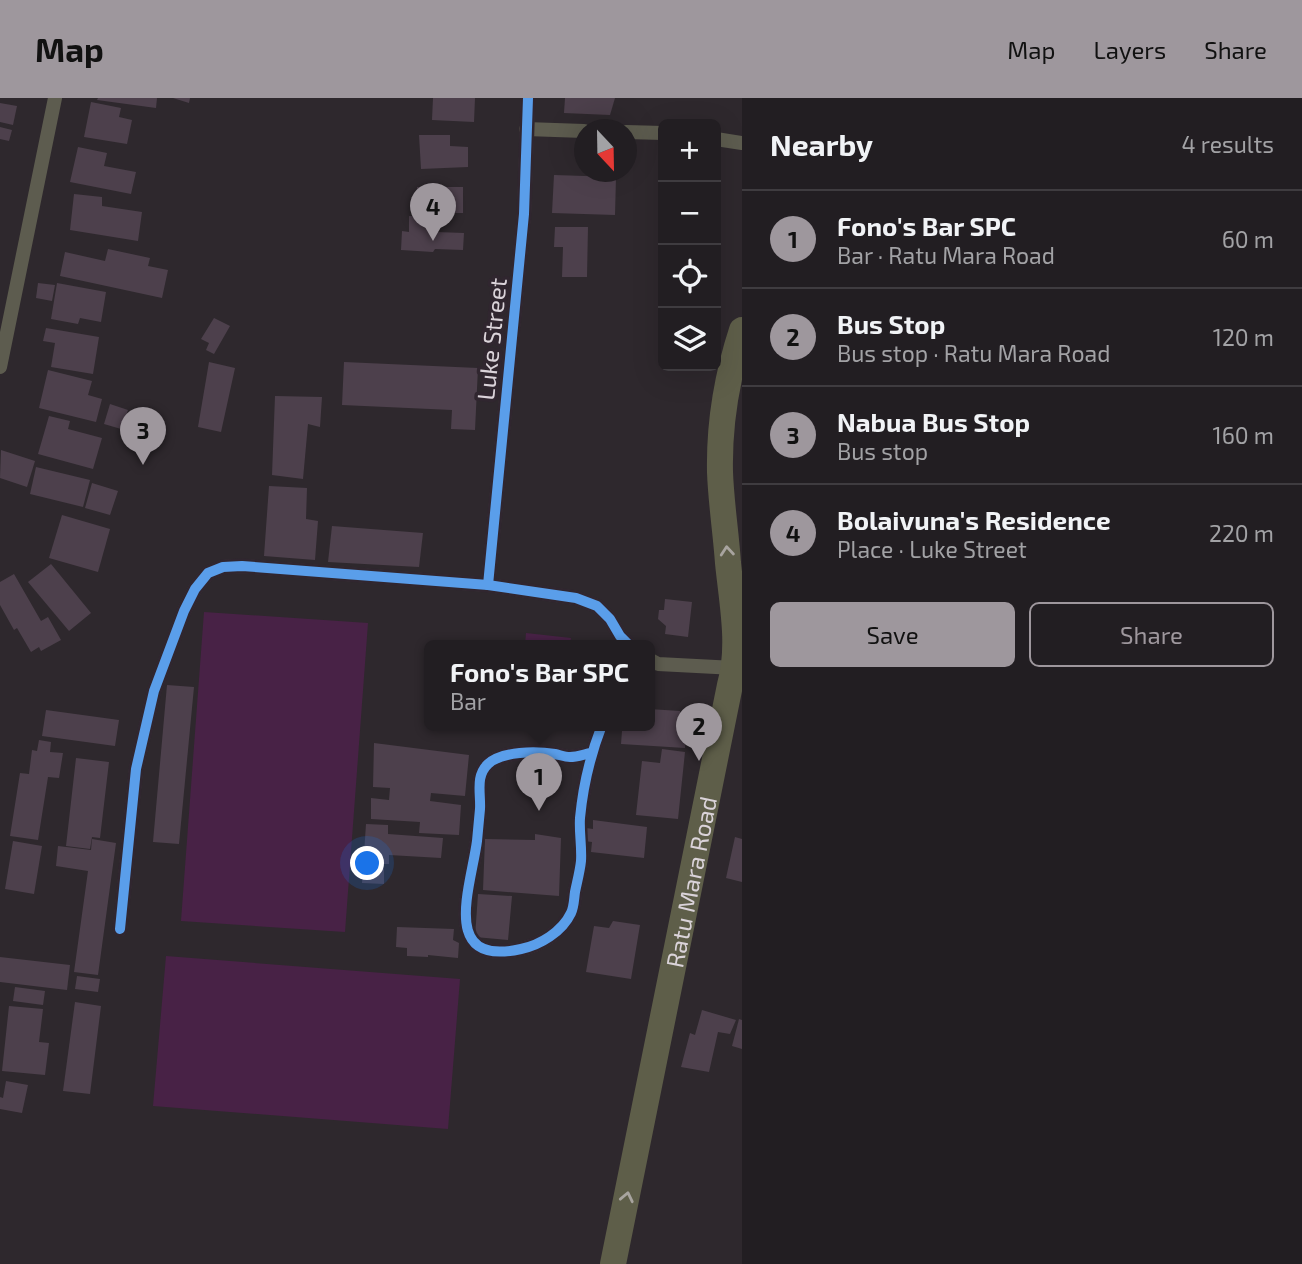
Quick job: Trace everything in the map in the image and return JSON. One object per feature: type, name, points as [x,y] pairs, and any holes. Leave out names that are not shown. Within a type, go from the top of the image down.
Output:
[{"type":"highway","name":"Ratu Mara Road","points":[[613,1264],[735,668],[734,621],[720,473],[723,413],[733,359],[742,331]]},
{"type":"street","points":[[0,367],[55,98]]},
{"type":"street","name":"Luke Street","points":[[488,584],[524,214],[528,98]]},
{"type":"street","points":[[526,129],[574,131]]},
{"type":"street","points":[[637,132],[658,133]]},
{"type":"street","points":[[721,140],[742,143]]},
{"type":"street","points":[[120,929],[136,769],[154,691],[184,611],[195,589],[208,573],[223,567],[242,566],[488,584],[576,598],[597,606],[624,640]]},
{"type":"street","points":[[655,663],[735,668]]},
{"type":"street","points":[[591,753],[572,757],[553,753],[501,755],[488,764],[482,773],[479,788],[479,827],[465,918],[467,932],[475,943],[488,952],[505,953],[537,944],[559,930],[572,912],[581,860],[580,821],[584,784],[600,731]]},
{"type":"shaded area","points":[[204,612],[368,623],[345,932],[181,921]]},
{"type":"shaded area","points":[[526,633],[571,638],[571,640],[525,640]]},
{"type":"shaded area","points":[[166,956],[460,979],[448,1129],[153,1106]]},
{"type":"building","points":[[157,98],[156,108],[97,100]]},
{"type":"building","points":[[173,98],[190,98],[189,103]]},
{"type":"building","points":[[433,98],[475,98],[474,122],[432,120]]},
{"type":"building","points":[[565,98],[615,98],[610,115],[564,113]]},
{"type":"building","points":[[91,102],[121,108],[119,117],[132,120],[127,144],[84,137]]},
{"type":"building","points":[[0,103],[17,106],[13,125],[0,122]]},
{"type":"building","points":[[0,127],[12,130],[9,141],[0,139]]},
{"type":"building","points":[[419,135],[450,135],[450,146],[468,147],[468,167],[421,169]]},
{"type":"building","points":[[78,147],[107,153],[104,166],[136,172],[131,194],[70,182]]},
{"type":"building","points":[[554,175],[574,176],[574,182],[616,182],[615,215],[552,213]]},
{"type":"building","points":[[417,187],[463,187],[463,213],[417,213]]},
{"type":"building","points":[[74,194],[102,197],[102,206],[142,212],[138,241],[70,230]]},
{"type":"building","points":[[409,216],[438,217],[437,232],[464,233],[463,250],[401,250],[402,231],[409,232]]},
{"type":"building","points":[[555,227],[588,227],[587,277],[562,277],[563,247],[554,247]]},
{"type":"building","points":[[108,249],[150,258],[148,266],[168,270],[162,298],[60,276],[65,252],[105,261]]},
{"type":"building","points":[[38,283],[55,285],[52,301],[36,298]]},
{"type":"building","points":[[57,283],[106,292],[101,322],[80,318],[78,324],[51,319]]},
{"type":"building","points":[[214,318],[230,326],[214,354],[206,350],[209,343],[201,339]]},
{"type":"building","points":[[46,328],[99,337],[93,374],[51,367],[55,343],[43,341]]},
{"type":"building","points":[[209,362],[235,368],[221,432],[198,427]]},
{"type":"building","points":[[344,362],[478,368],[475,430],[451,429],[452,410],[342,405]]},
{"type":"building","points":[[48,370],[92,381],[88,395],[102,399],[96,422],[39,408]]},
{"type":"building","points":[[275,396],[322,397],[320,427],[308,424],[303,479],[272,475]]},
{"type":"building","points":[[110,404],[128,410],[121,429],[104,424]]},
{"type":"building","points":[[49,416],[70,421],[68,429],[102,438],[93,469],[38,454]]},
{"type":"building","points":[[1,450],[35,461],[27,487],[0,478]]},
{"type":"building","points":[[36,467],[90,480],[83,507],[30,494]]},
{"type":"building","points":[[92,483],[118,491],[110,515],[85,508]]},
{"type":"building","points":[[269,486],[307,488],[306,519],[318,521],[315,560],[264,556]]},
{"type":"building","points":[[62,515],[110,529],[98,572],[49,558]]},
{"type":"building","points":[[332,526],[423,533],[419,567],[328,562]]},
{"type":"building","points":[[51,564],[91,613],[69,631],[28,582]]},
{"type":"building","points":[[14,574],[41,621],[48,617],[61,640],[41,651],[39,647],[31,652],[0,605],[0,582]]},
{"type":"building","points":[[665,599],[692,602],[688,637],[665,634],[666,626],[658,619],[659,610],[664,610]]},
{"type":"building","points":[[167,685],[194,687],[179,844],[153,842]]},
{"type":"building","points":[[655,709],[680,711],[680,716],[687,716],[685,748],[621,744],[622,731],[655,731]]},
{"type":"building","points":[[46,710],[119,720],[115,746],[42,736]]},
{"type":"building","points":[[39,740],[51,742],[50,752],[63,753],[59,778],[48,777],[38,840],[10,836],[20,773],[29,774],[32,750],[37,751]]},
{"type":"building","points":[[374,743],[469,755],[465,796],[431,793],[430,801],[461,805],[459,835],[419,833],[420,822],[371,819],[371,798],[389,800],[390,788],[373,787]]},
{"type":"building","points":[[662,749],[685,752],[678,819],[636,815],[642,761],[660,763]]},
{"type":"building","points":[[76,758],[109,762],[100,838],[92,837],[90,849],[66,846]]},
{"type":"building","points":[[593,820],[647,827],[644,858],[591,852],[592,842],[584,841],[586,828],[593,829]]},
{"type":"building","points":[[366,824],[388,825],[388,834],[443,838],[441,858],[389,855],[389,864],[384,864],[384,884],[362,883]]},
{"type":"building","points":[[535,834],[561,838],[559,896],[483,890],[485,839],[535,840]]},
{"type":"building","points":[[735,837],[742,839],[742,882],[726,878]]},
{"type":"building","points":[[92,839],[116,843],[98,975],[74,972],[88,871],[56,866],[58,846],[91,850]]},
{"type":"building","points":[[13,841],[42,846],[34,894],[5,889]]},
{"type":"building","points":[[478,894],[512,896],[508,940],[475,937]]},
{"type":"building","points":[[613,921],[640,925],[631,979],[586,972],[594,926],[609,928]]},
{"type":"building","points":[[397,927],[454,929],[453,940],[459,943],[458,958],[407,956],[407,948],[396,947]]},
{"type":"building","points":[[0,957],[70,965],[67,990],[0,982]]},
{"type":"building","points":[[77,976],[100,979],[98,992],[75,989]]},
{"type":"building","points":[[15,987],[45,991],[43,1005],[13,1001]]},
{"type":"building","points":[[75,1002],[101,1006],[90,1094],[63,1091]]},
{"type":"building","points":[[9,1006],[43,1009],[39,1042],[49,1043],[45,1075],[2,1071]]},
{"type":"building","points":[[702,1010],[736,1020],[730,1034],[718,1032],[709,1072],[681,1067],[690,1033],[695,1035]]},
{"type":"building","points":[[739,1019],[742,1020],[742,1049],[732,1046]]},
{"type":"building","points":[[6,1081],[28,1085],[22,1113],[0,1109],[0,1097],[3,1098]]},
{"type":"cycle path","points":[[488,585],[524,214],[528,98]]},
{"type":"cycle path","points":[[120,929],[136,769],[154,691],[184,611],[195,589],[208,573],[223,567],[242,566],[488,585],[576,598],[597,606],[624,640]]},
{"type":"cycle path","points":[[591,753],[570,757],[538,752],[510,754],[488,764],[481,774],[477,841],[466,919],[469,935],[479,946],[495,951],[528,947],[556,932],[571,913],[581,861],[580,823],[583,794],[600,731]]},
{"type":"place","name":"Bolaivuna's Residence","points":[[433,241]]},
{"type":"place","name":"Nabua Bus Stop","points":[[143,465]]},
{"type":"place","name":"Bus Stop","points":[[699,761]]},
{"type":"place","name":"Fono's Bar SPC","points":[[539,811]]}]
